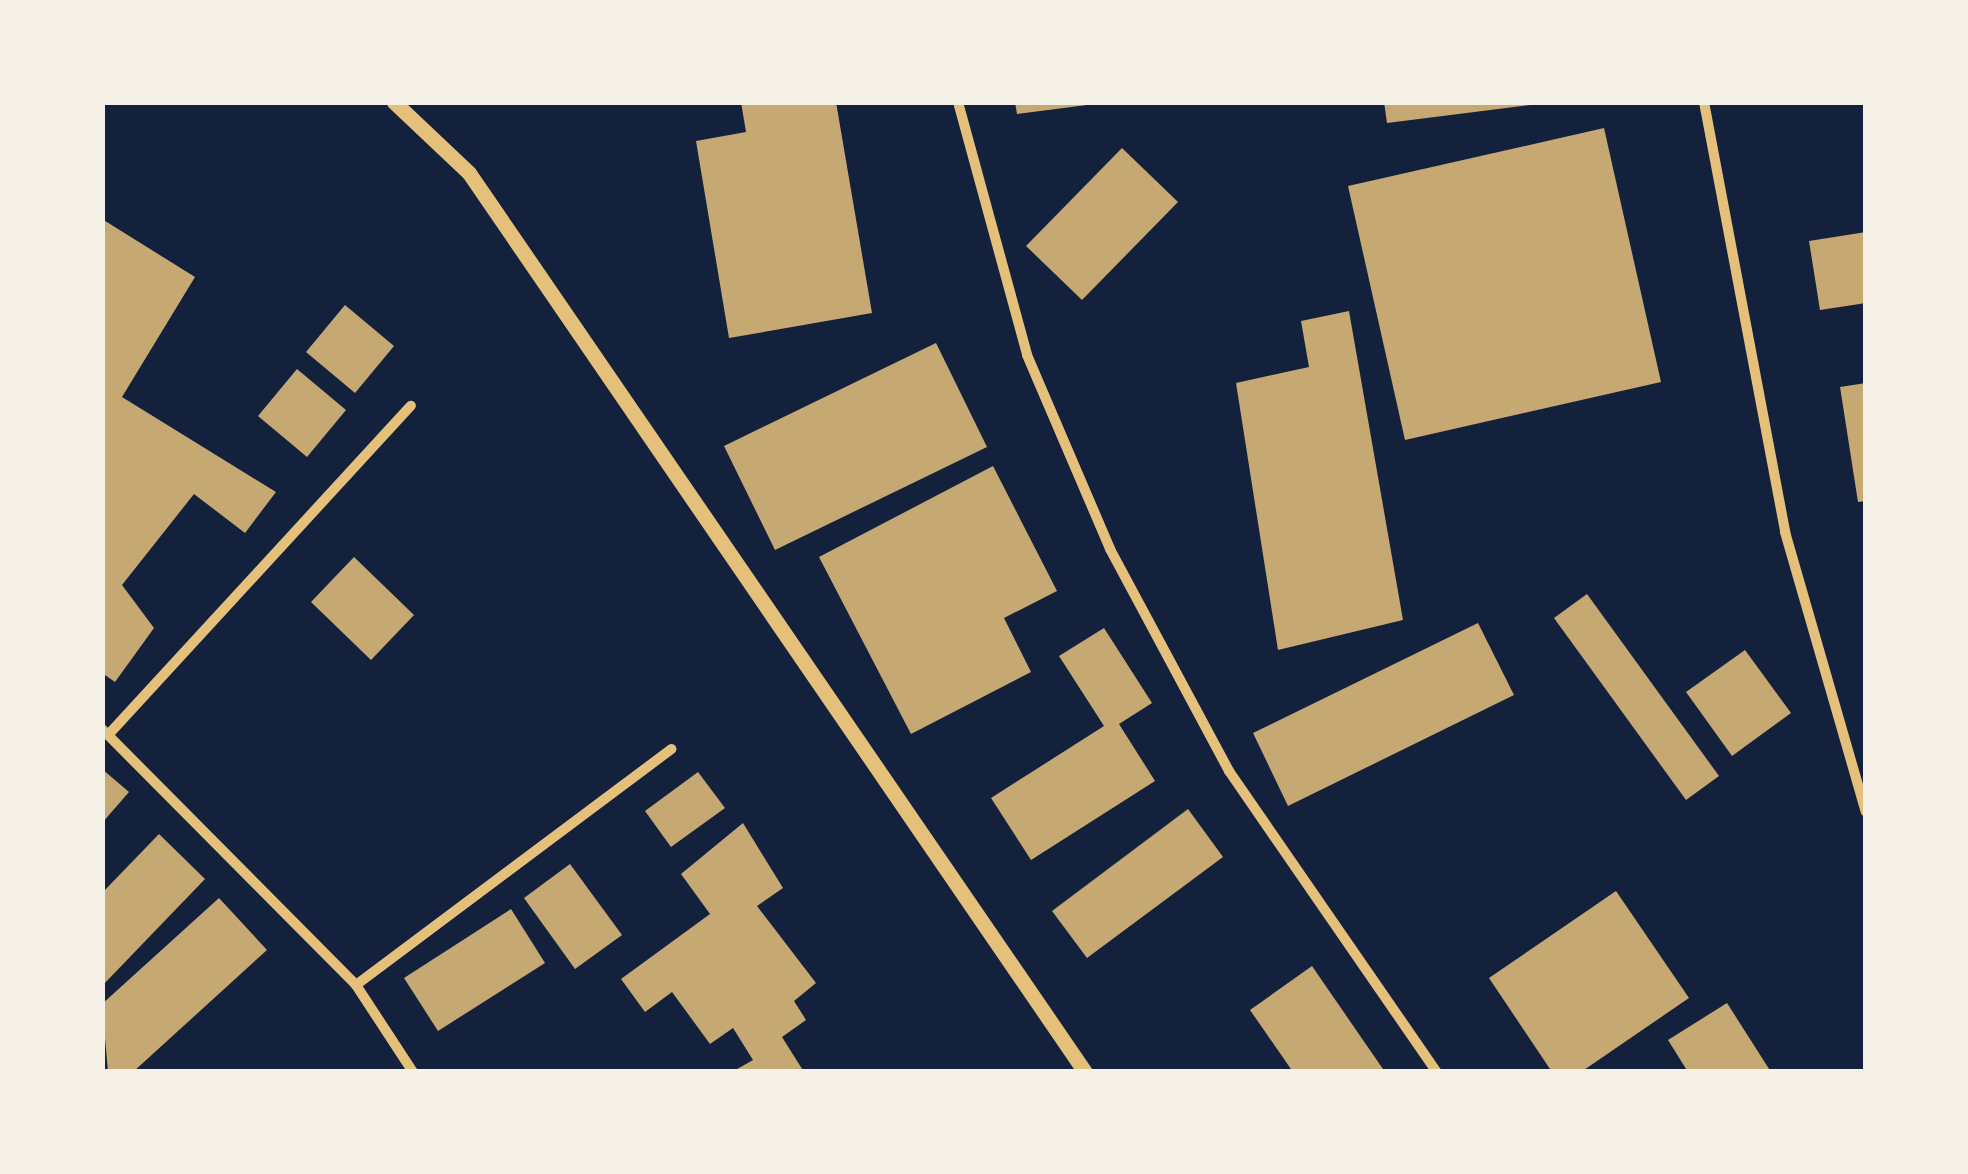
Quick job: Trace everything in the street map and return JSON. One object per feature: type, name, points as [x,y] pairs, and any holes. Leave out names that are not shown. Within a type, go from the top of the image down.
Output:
[{"type":"street","points":[[394,102],[468,173],[1085,1072]]},
{"type":"street","points":[[958,102],[1028,354],[1110,549],[1229,771],[1437,1072]]},
{"type":"street","points":[[1704,102],[1785,532],[1866,812]]},
{"type":"street","points":[[411,406],[106,731],[356,985],[412,1072]]},
{"type":"street","points":[[356,985],[671,749]]},
{"type":"building","points":[[741,102],[836,102],[872,313],[729,338],[696,141],[746,132]]},
{"type":"building","points":[[1015,102],[1087,102],[1087,105],[1017,114]]},
{"type":"building","points":[[1384,102],[1530,102],[1530,105],[1387,123]]},
{"type":"building","points":[[1604,128],[1661,382],[1405,440],[1348,186]]},
{"type":"building","points":[[1122,148],[1178,202],[1082,300],[1026,246]]},
{"type":"building","points":[[102,219],[195,277],[122,397],[276,492],[245,533],[194,494],[122,585],[154,628],[115,682],[102,673]]},
{"type":"building","points":[[1866,232],[1866,303],[1820,310],[1809,241]]},
{"type":"building","points":[[345,305],[394,346],[355,393],[306,352]]},
{"type":"building","points":[[1349,311],[1403,620],[1278,650],[1236,383],[1309,367],[1301,321]]},
{"type":"building","points":[[936,343],[987,447],[775,550],[724,446]]},
{"type":"building","points":[[297,369],[346,410],[307,457],[258,416]]},
{"type":"building","points":[[1866,383],[1866,501],[1858,502],[1840,387]]},
{"type":"building","points":[[993,466],[1057,591],[1004,618],[1031,672],[911,734],[819,557]]},
{"type":"building","points":[[354,557],[414,615],[371,660],[311,602]]},
{"type":"building","points":[[1587,594],[1719,776],[1686,800],[1554,618]]},
{"type":"building","points":[[1478,623],[1514,695],[1288,806],[1253,733]]},
{"type":"building","points":[[1104,628],[1152,703],[1119,724],[1155,781],[1031,860],[991,798],[1104,726],[1059,656]]},
{"type":"building","points":[[1745,650],[1791,713],[1732,756],[1686,692]]},
{"type":"building","points":[[102,769],[129,792],[102,823]]},
{"type":"building","points":[[698,772],[725,808],[671,847],[645,811]]},
{"type":"building","points":[[1188,809],[1223,857],[1087,958],[1052,911]]},
{"type":"building","points":[[743,823],[783,888],[757,906],[816,983],[794,1001],[806,1020],[782,1037],[804,1072],[732,1072],[753,1060],[733,1028],[710,1044],[672,992],[645,1012],[621,979],[710,914],[681,874]]},
{"type":"building","points":[[159,834],[205,879],[102,986],[102,893]]},
{"type":"building","points":[[570,864],[622,935],[575,969],[524,898]]},
{"type":"building","points":[[1616,891],[1689,998],[1581,1072],[1552,1072],[1489,978]]},
{"type":"building","points":[[219,898],[267,950],[133,1072],[108,1072],[102,1004]]},
{"type":"building","points":[[511,909],[545,963],[438,1031],[404,978]]},
{"type":"building","points":[[1312,966],[1385,1072],[1293,1072],[1250,1010]]},
{"type":"building","points":[[1727,1003],[1771,1072],[1688,1072],[1668,1040]]}]
